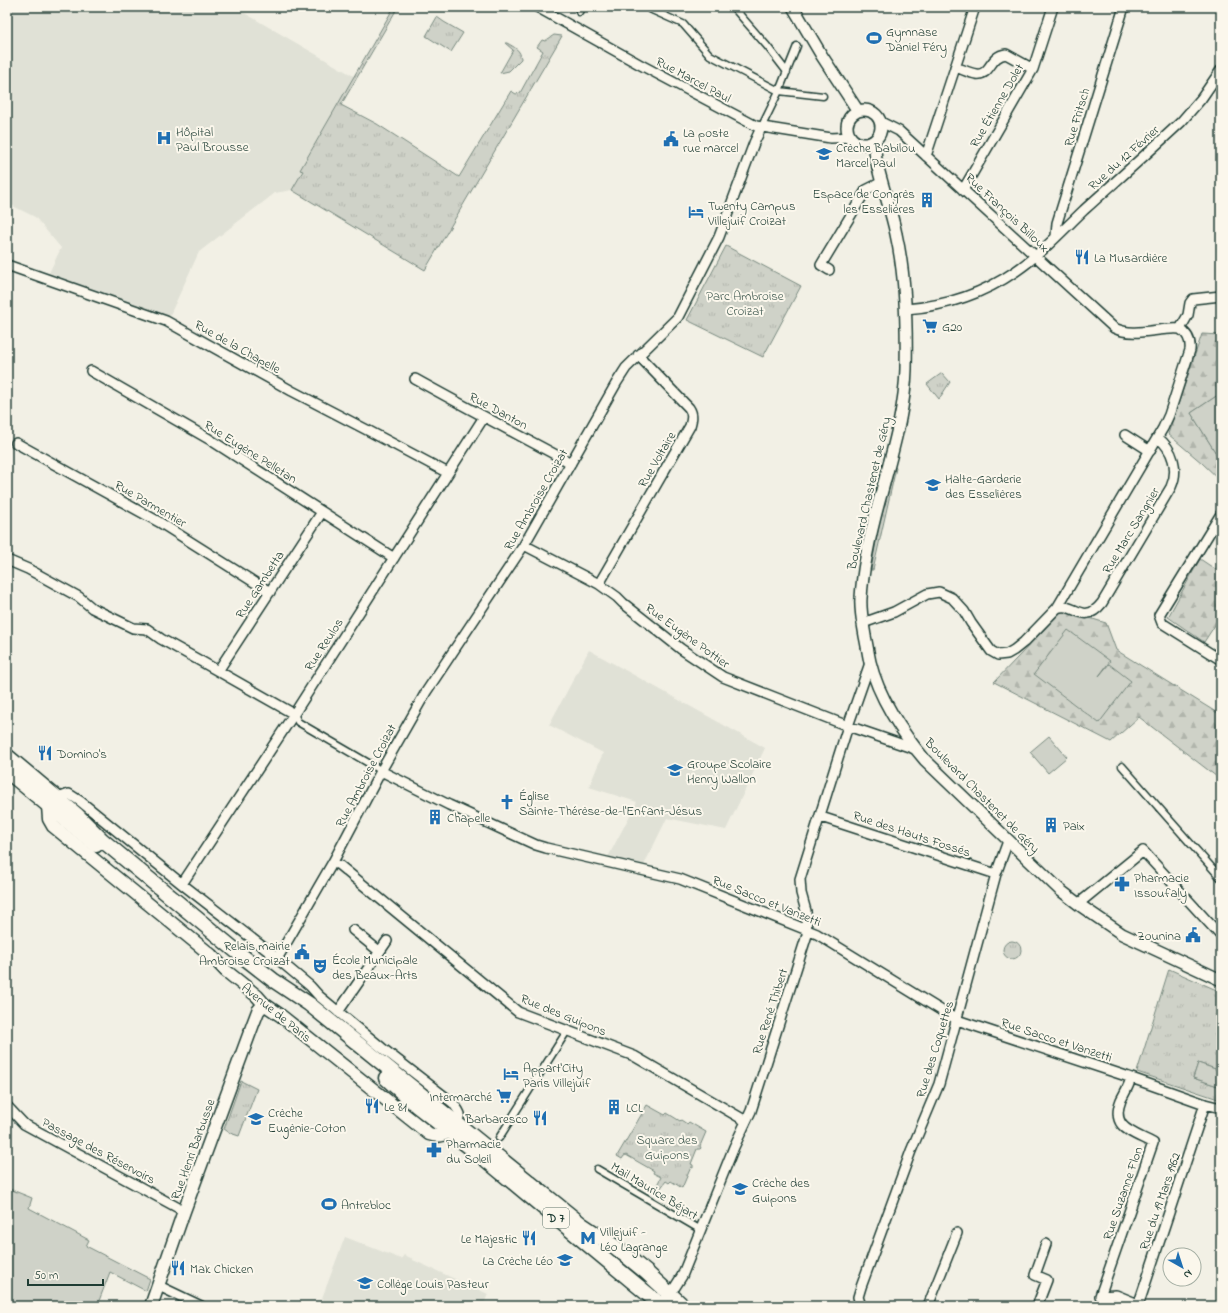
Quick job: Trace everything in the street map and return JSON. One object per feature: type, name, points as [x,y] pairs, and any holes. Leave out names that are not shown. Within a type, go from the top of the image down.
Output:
[{"type":"main road","name":"Avenue de Paris","points":[[7,756],[53,802],[252,974],[308,1013],[391,1082],[417,1106],[453,1128],[581,1224],[614,1246],[683,1306]]},
{"type":"main road","name":"Avenue de Paris","points":[[7,771],[53,802]]},
{"type":"main road","name":"Avenue de Paris","points":[[53,802],[49,819],[53,826],[211,955],[226,971],[257,996],[264,1004],[280,1015],[429,1134],[437,1137],[442,1136],[453,1128]]},
{"type":"main road","name":"Rue Henri Barbusse","points":[[151,1306],[252,1024],[258,1011],[264,1004]]},
{"type":"main road","name":"Avenue de Paris","points":[[453,1128],[526,1193],[657,1305]]},
{"type":"street","name":"Rue Marcel Paul","points":[[536,7],[743,120],[761,128],[831,138],[851,137]]},
{"type":"street","points":[[646,7],[683,24],[710,55],[779,91],[823,96]]},
{"type":"street","points":[[733,7],[767,46],[786,72]]},
{"type":"street","points":[[793,7],[822,56],[858,111]]},
{"type":"street","points":[[926,156],[975,7]]},
{"type":"street","name":"Rue Étienne Dolet","points":[[963,190],[1032,69],[1053,7]]},
{"type":"street","name":"Rue Fritsch","points":[[1056,236],[1057,223],[1124,7]]},
{"type":"street","name":"Rue Ambroise Croizat","points":[[277,959],[333,862],[379,770],[426,692],[524,546],[617,382],[626,368],[638,355],[678,317],[719,237],[743,172],[797,46]]},
{"type":"street","points":[[955,67],[975,74],[981,74],[987,70],[995,59],[1000,55],[1006,54],[1032,69]]},
{"type":"street","name":"Rue du 12 Février","points":[[906,309],[937,306],[972,295],[1004,279],[1035,256],[1181,122],[1201,99],[1221,70]]},
{"type":"street","points":[[861,144],[875,140],[880,133],[881,122],[878,117],[869,110],[858,111],[853,114],[848,122],[848,130],[851,137],[876,158]]},
{"type":"street","name":"Rue François Billoux","points":[[881,122],[899,131],[1114,328],[1127,332],[1172,328],[1180,329]]},
{"type":"street","name":"Boulevard Chastenet de Géry","points":[[875,140],[876,158],[897,235],[906,309],[906,371],[902,406],[895,441],[874,521],[861,598],[861,611],[870,663],[887,705],[895,720],[915,749],[1008,841],[1078,904],[1122,934],[1221,980]]},
{"type":"street","points":[[829,270],[821,265],[866,190],[882,182]]},
{"type":"street","name":"Rue de la Chapelle","points":[[7,264],[166,321],[292,391],[441,471],[448,473]]},
{"type":"street","points":[[1158,438],[1169,415],[1190,350],[1189,339],[1184,331],[1180,329],[1188,315],[1190,303],[1193,299],[1221,296]]},
{"type":"street","name":"Rue Voltaire","points":[[598,584],[690,426],[692,417],[689,408],[638,355]]},
{"type":"street","name":"Rue Eugène Pelletan","points":[[91,371],[209,439],[394,558]]},
{"type":"street","name":"Rue Danton","points":[[415,379],[571,463]]},
{"type":"street","name":"Rue Reulos","points":[[182,884],[294,714],[484,417]]},
{"type":"street","points":[[1125,435],[1150,451]]},
{"type":"street","name":"Rue Marc Sangnier","points":[[863,623],[894,612],[927,594],[939,592],[952,598],[964,611],[991,651],[998,655],[1007,654],[1024,642],[1057,608],[1158,438],[1162,441],[1174,463],[1175,477],[1171,487],[1097,609],[1093,612],[1084,614],[1064,607],[1057,608]]},
{"type":"street","name":"Rue Parmentier","points":[[16,443],[159,522],[270,592]]},
{"type":"street","name":"Rue Gambetta","points":[[218,671],[322,512]]},
{"type":"street","points":[[1221,514],[1159,615],[1162,623],[1221,660]]},
{"type":"street","name":"Rue Eugène Pottier","points":[[524,546],[598,584],[617,597],[681,649],[723,677],[848,726],[915,749]]},
{"type":"street","points":[[7,560],[28,569],[78,597],[92,608],[133,628],[148,629],[161,638],[294,714],[298,722],[379,770]]},
{"type":"street","name":"Rue René Thibert","points":[[657,1305],[675,1287],[682,1276],[751,1111],[807,935],[808,929],[806,911],[800,879],[821,818],[848,726],[870,663]]},
{"type":"street","points":[[1122,766],[1221,878]]},
{"type":"street","name":"Rue Sacco et Vanzetti","points":[[379,770],[449,805],[536,845],[680,879],[808,929],[957,1020],[1132,1078],[1205,1104],[1221,1108]]},
{"type":"street","points":[[53,802],[66,794],[72,795],[277,959],[310,986],[318,996],[453,1103],[460,1114],[453,1128]]},
{"type":"street","name":"Rue des Hauts Fossés","points":[[821,818],[996,874]]},
{"type":"street","name":"Rue des Coquettes","points":[[861,1306],[858,1297],[861,1287],[911,1150],[939,1084],[996,874],[1008,841]]},
{"type":"street","points":[[1078,904],[1143,851],[1221,936]]},
{"type":"street","name":"Rue des Guipons","points":[[333,862],[339,865],[518,1012],[634,1056],[746,1121]]},
{"type":"street","points":[[353,930],[379,951]]},
{"type":"street","points":[[338,1012],[387,941]]},
{"type":"street","points":[[499,1138],[567,1031]]},
{"type":"street","name":"Rue Suzanne Flon","points":[[1132,1078],[1117,1110],[1118,1119],[1123,1127],[1153,1143],[1100,1296],[1116,1296],[1138,1305]]},
{"type":"street","name":"Rue du 19 Mars 1962","points":[[1138,1305],[1205,1104]]},
{"type":"street","name":"Passage des Réservoirs","points":[[7,1106],[24,1124],[184,1211]]},
{"type":"street","name":"Mail Maurice Béjart","points":[[597,1169],[701,1230]]},
{"type":"street","points":[[928,1306],[957,1233]]},
{"type":"street","points":[[1037,1306],[1047,1280],[1035,1275],[1046,1244]]},
{"type":"street","points":[[158,1286],[201,1306]]},
{"type":"shaded area","name":"Hôpital Paul Brousse","points":[[7,7],[234,7],[357,78],[292,190],[275,193],[199,252],[169,317],[49,273],[61,248],[35,217],[7,203]]},
{"type":"shaded area","name":"Groupe Scolaire Henry Wallon","points":[[589,650],[765,748],[726,830],[667,818],[643,867],[608,857],[637,802],[589,787],[603,753],[549,725]]},
{"type":"shaded area","name":"Collège Louis Pasteur","points":[[345,1237],[401,1259],[404,1255],[488,1294],[483,1306],[319,1306]]},
{"type":"green space","points":[[394,7],[398,7],[341,105],[377,124],[459,177],[511,91],[516,94],[520,93],[543,51],[537,47],[542,40],[545,41],[554,35],[562,36],[425,270],[292,190],[303,171],[300,170]]},
{"type":"green space","points":[[437,17],[463,33],[451,52],[426,36]]},
{"type":"green space","points":[[505,43],[517,49],[520,53],[521,59],[509,71],[500,73],[513,50]]},
{"type":"green space","name":"Parc Ambroise Croizat","points":[[726,246],[801,286],[763,357],[687,320]]},
{"type":"green space","points":[[1202,334],[1221,335],[1221,393],[1191,413],[1219,458],[1221,457],[1221,481],[1168,434]]},
{"type":"green space","points":[[942,373],[950,382],[939,399],[927,384]]},
{"type":"green space","points":[[1221,393],[1221,457],[1219,458],[1191,413]]},
{"type":"green space","points":[[895,467],[873,570],[871,570],[879,525]]},
{"type":"green space","points":[[1200,559],[1221,573],[1221,616],[1204,642],[1168,617]]},
{"type":"green space","points":[[1063,610],[1106,623],[1116,650],[1219,714],[1221,718],[1221,780],[1139,717],[1111,742],[994,682]]},
{"type":"green space","points":[[1068,630],[1110,661],[1099,676],[1109,664],[1131,681],[1099,723],[1034,674]]},
{"type":"green space","points":[[1049,736],[1067,757],[1048,773],[1030,752]]},
{"type":"green space","points":[[1008,941],[1016,941],[1021,946],[1019,957],[1016,959],[1008,959],[1003,954],[1003,946]]},
{"type":"green space","points":[[1169,969],[1221,992],[1221,1071],[1198,1063],[1193,1078],[1221,1087],[1221,1100],[1137,1072]]},
{"type":"green space","points":[[1198,1063],[1221,1071],[1221,1087],[1193,1078]]},
{"type":"green space","points":[[241,1081],[257,1089],[239,1136],[224,1129]]},
{"type":"green space","name":"Square des Guipons","points":[[647,1105],[665,1115],[667,1113],[687,1124],[689,1122],[706,1132],[700,1146],[701,1148],[697,1149],[691,1164],[693,1165],[693,1168],[691,1167],[682,1188],[671,1181],[669,1183],[666,1181],[660,1189],[656,1187],[661,1177],[653,1173],[654,1171],[626,1155],[622,1159],[617,1156]]},
{"type":"green space","points":[[7,1188],[32,1198],[29,1208],[89,1240],[86,1246],[150,1279],[146,1291],[110,1272],[97,1306],[7,1306]]},
{"type":"place","name":"Gymnase Daniel Féry","points":[[874,38]]},
{"type":"place","name":"Hôpital Paul Brousse","points":[[164,138]]},
{"type":"place","name":"La poste rue marcel","points":[[671,139]]},
{"type":"place","name":"Crèche Babilou Marcel Paul","points":[[824,154]]},
{"type":"place","name":"Espace de Congrès les Esselières","points":[[927,200]]},
{"type":"place","name":"Twenty Campus Villejuif Croizat","points":[[696,212]]},
{"type":"place","name":"La Musardière","points":[[1082,257]]},
{"type":"place","name":"G20","points":[[930,326]]},
{"type":"place","name":"Halte-Garderie des Esselières","points":[[933,485]]},
{"type":"place","name":"Domino's","points":[[45,753]]},
{"type":"place","name":"Groupe Scolaire Henry Wallon","points":[[675,770]]},
{"type":"place","name":"Église Sainte-Thérèse-de-l'Enfant-Jésus","points":[[507,802]]},
{"type":"place","name":"Chapelle","points":[[435,817]]},
{"type":"place","name":"Paix","points":[[1051,825]]},
{"type":"place","name":"Pharmacie Issoufaly","points":[[1122,884]]},
{"type":"place","name":"Zounina","points":[[1193,935]]},
{"type":"place","name":"Relais mairie Ambroise Croizat","points":[[302,952]]},
{"type":"place","name":"École Municipale des Beaux-Arts","points":[[320,966]]},
{"type":"place","name":"Appart'City Paris Villejuif","points":[[511,1074]]},
{"type":"place","name":"Intermarché","points":[[504,1096]]},
{"type":"place","name":"Le 81","points":[[372,1106]]},
{"type":"place","name":"LCL","points":[[614,1107]]},
{"type":"place","name":"Barbaresco","points":[[540,1118]]},
{"type":"place","name":"Crèche Eugènie-Coton","points":[[256,1119]]},
{"type":"place","name":"Pharmacie du Soleil","points":[[434,1150]]},
{"type":"place","name":"Crèche des Guipons","points":[[740,1189]]},
{"type":"place","name":"Antrebloc","points":[[329,1204]]},
{"type":"place","name":"Le Majestic","points":[[529,1238]]},
{"type":"place","name":"Villejuif - Léo Lagrange","points":[[588,1238]]},
{"type":"place","name":"La Crèche Léo","points":[[565,1260]]},
{"type":"place","name":"Mak Chicken","points":[[178,1268]]},
{"type":"place","name":"Collège Louis Pasteur","points":[[365,1283]]}]
